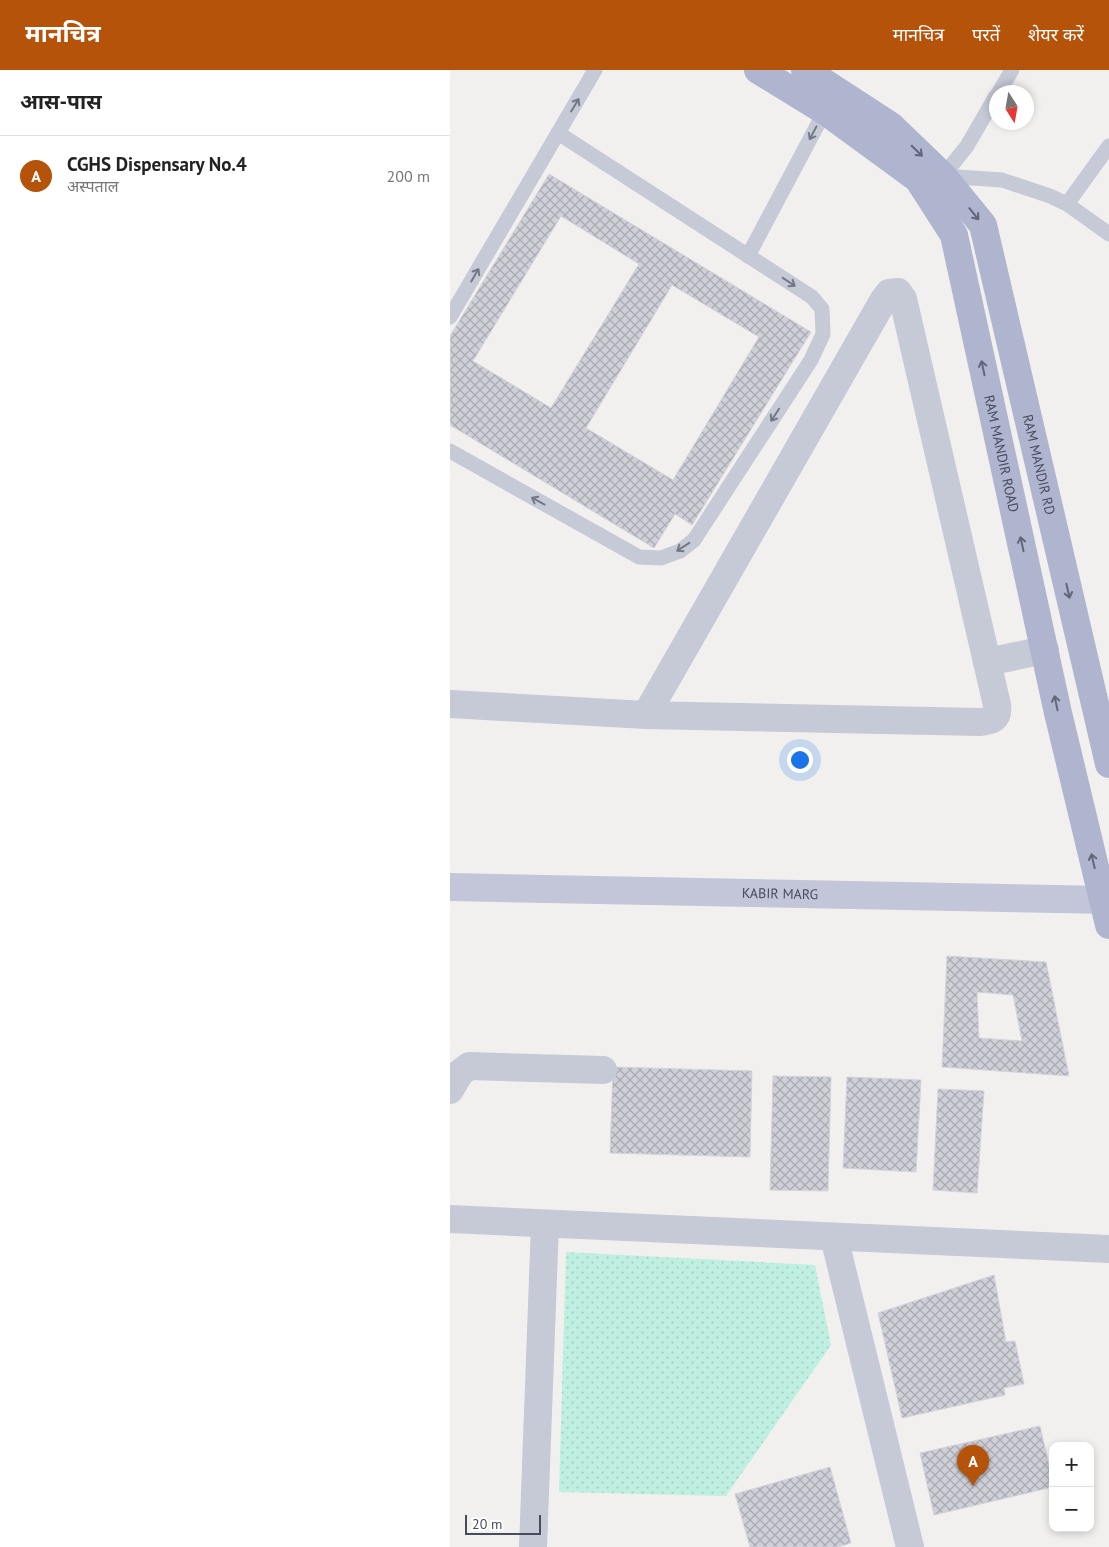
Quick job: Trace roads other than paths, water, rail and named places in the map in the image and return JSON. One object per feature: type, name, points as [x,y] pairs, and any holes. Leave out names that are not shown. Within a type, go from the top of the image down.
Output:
[{"type":"main road","name":"RAM MANDIR ROAD","points":[[758,70],[891,126]]},
{"type":"main road","name":"RAM MANDIR ROAD","points":[[805,70],[830,100],[918,179],[954,235],[1058,713],[1107,908]]},
{"type":"main road","name":"RAM MANDIR RD","points":[[891,126],[943,176],[983,225],[1109,764]]},
{"type":"main road","points":[[1045,650],[1080,643]]},
{"type":"street","points":[[450,704],[646,715],[990,722],[996,718],[998,712],[904,299],[898,292],[889,293],[883,301],[646,715]]},
{"type":"street","points":[[987,662],[1045,650]]},
{"type":"street","name":"KABIR MARG","points":[[450,887],[1107,908]]},
{"type":"street","points":[[450,1090],[460,1073],[469,1066],[603,1070]]},
{"type":"street","points":[[450,1219],[1109,1249]]},
{"type":"street","points":[[533,1547],[545,1224]]},
{"type":"street","points":[[834,1237],[910,1547]]},
{"type":"lane","points":[[450,317],[595,70]]},
{"type":"lane","points":[[1003,85],[1012,70]]},
{"type":"lane","points":[[748,256],[830,100]]},
{"type":"lane","points":[[943,176],[967,146],[989,108]]},
{"type":"lane","points":[[450,451],[639,557],[661,558],[680,550],[694,540],[810,360],[823,334],[822,309],[812,297],[558,133]]},
{"type":"lane","points":[[1067,204],[1109,146]]},
{"type":"lane","points":[[943,176],[1002,180],[1050,196],[1067,204],[1109,234]]},
{"type":"place","name":"CGHS Dispensary No.4","points":[[973,1486]]}]
